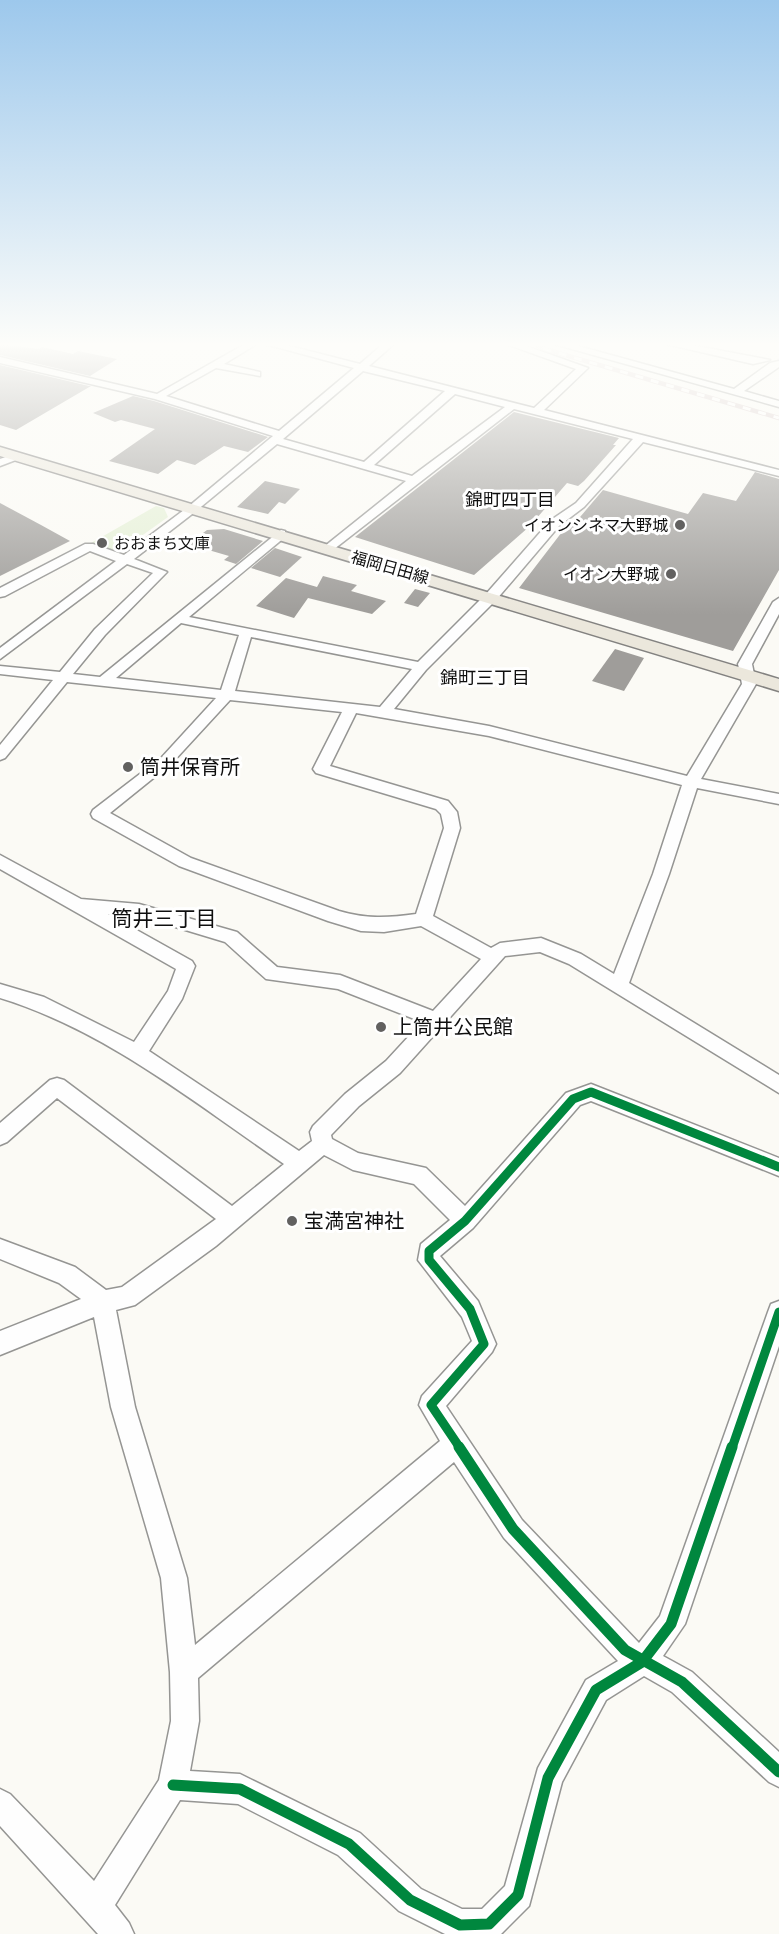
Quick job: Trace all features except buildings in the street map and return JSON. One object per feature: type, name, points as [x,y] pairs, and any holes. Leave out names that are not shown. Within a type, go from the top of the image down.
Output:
[{"type":"main road","name":"福岡日田線","points":[[0,451],[779,685]]},
{"type":"street","points":[[271,434],[415,480]]},
{"type":"street","points":[[0,656],[127,561],[192,509],[232,473],[282,434]]},
{"type":"street","points":[[367,465],[402,434]]},
{"type":"street","points":[[328,549],[475,434]]},
{"type":"street","points":[[625,434],[779,473]]},
{"type":"street","points":[[384,712],[421,668],[491,597],[555,523],[580,505],[640,438]]},
{"type":"street","points":[[0,463],[17,456]]},
{"type":"street","points":[[105,680],[281,534]]},
{"type":"street","points":[[0,593],[84,548],[92,547],[161,574],[100,632],[0,756]]},
{"type":"street","points":[[619,986],[661,874],[691,782],[749,684],[745,664],[774,623],[779,602]]},
{"type":"street","points":[[178,619],[421,668]]},
{"type":"street","points":[[246,633],[227,694],[167,760],[99,813],[184,862],[361,924],[384,925],[423,919],[494,958]]},
{"type":"street","points":[[0,670],[384,712],[489,731],[691,782],[779,799]]},
{"type":"street","points":[[351,709],[321,769],[442,805],[449,812],[452,828],[423,919]]},
{"type":"street","points":[[3,866],[80,905],[186,966],[176,994],[137,1053]]},
{"type":"street","points":[[80,905],[140,910],[231,937],[272,974],[340,982],[436,1020]]},
{"type":"street","points":[[465,1221],[419,1175],[353,1161],[323,1144],[320,1132],[352,1100],[393,1066],[500,950],[541,945],[574,959],[779,1085]]},
{"type":"street","points":[[0,991],[37,1002],[137,1053],[298,1162]]},
{"type":"street","points":[[0,1136],[57,1086],[232,1219]]},
{"type":"street","points":[[779,1167],[591,1092],[573,1099],[465,1221],[429,1251],[429,1260],[469,1306],[481,1331],[484,1344],[431,1405],[513,1529],[625,1650],[642,1662],[682,1683],[779,1772]]},
{"type":"street","points":[[0,1343],[103,1302],[127,1296],[208,1239],[298,1162],[323,1144]]},
{"type":"street","points":[[0,1249],[67,1275],[103,1302],[123,1407],[174,1578],[184,1672],[185,1721],[173,1785],[96,1906]]},
{"type":"street","points":[[173,1785],[240,1789],[349,1844],[410,1900],[460,1925],[489,1924],[518,1895],[548,1778],[596,1690],[642,1662],[672,1624],[779,1312]]},
{"type":"street","points":[[184,1672],[456,1444]]},
{"type":"street","points":[[0,1804],[96,1906],[118,1934]]},
{"type":"green space","points":[[156,506],[164,508],[168,517],[119,552],[113,553],[91,543]]},
{"type":"cycle path","points":[[779,1167],[591,1092],[573,1099],[465,1221],[429,1251],[429,1260],[470,1309],[481,1331],[484,1344],[431,1405],[513,1529],[625,1650],[682,1682],[779,1772]]},
{"type":"cycle path","points":[[173,1785],[240,1789],[349,1844],[410,1900],[460,1925],[489,1924],[518,1895],[548,1778],[596,1690],[642,1662],[671,1624],[779,1312]]},
{"type":"place","name":"イオンシネマ大野城","points":[[680,525]]},
{"type":"place","name":"おおまち文庫","points":[[102,543]]},
{"type":"place","name":"イオン大野城","points":[[671,574]]},
{"type":"place","name":"筒井保育所","points":[[128,767]]},
{"type":"place","name":"上筒井公民館","points":[[381,1027]]},
{"type":"place","name":"宝満宮神社","points":[[292,1221]]},
{"type":"district","name":"錦町四丁目","points":[[510,500]]},
{"type":"district","name":"錦町三丁目","points":[[485,678]]},
{"type":"district","name":"筒井三丁目","points":[[164,919]]}]
